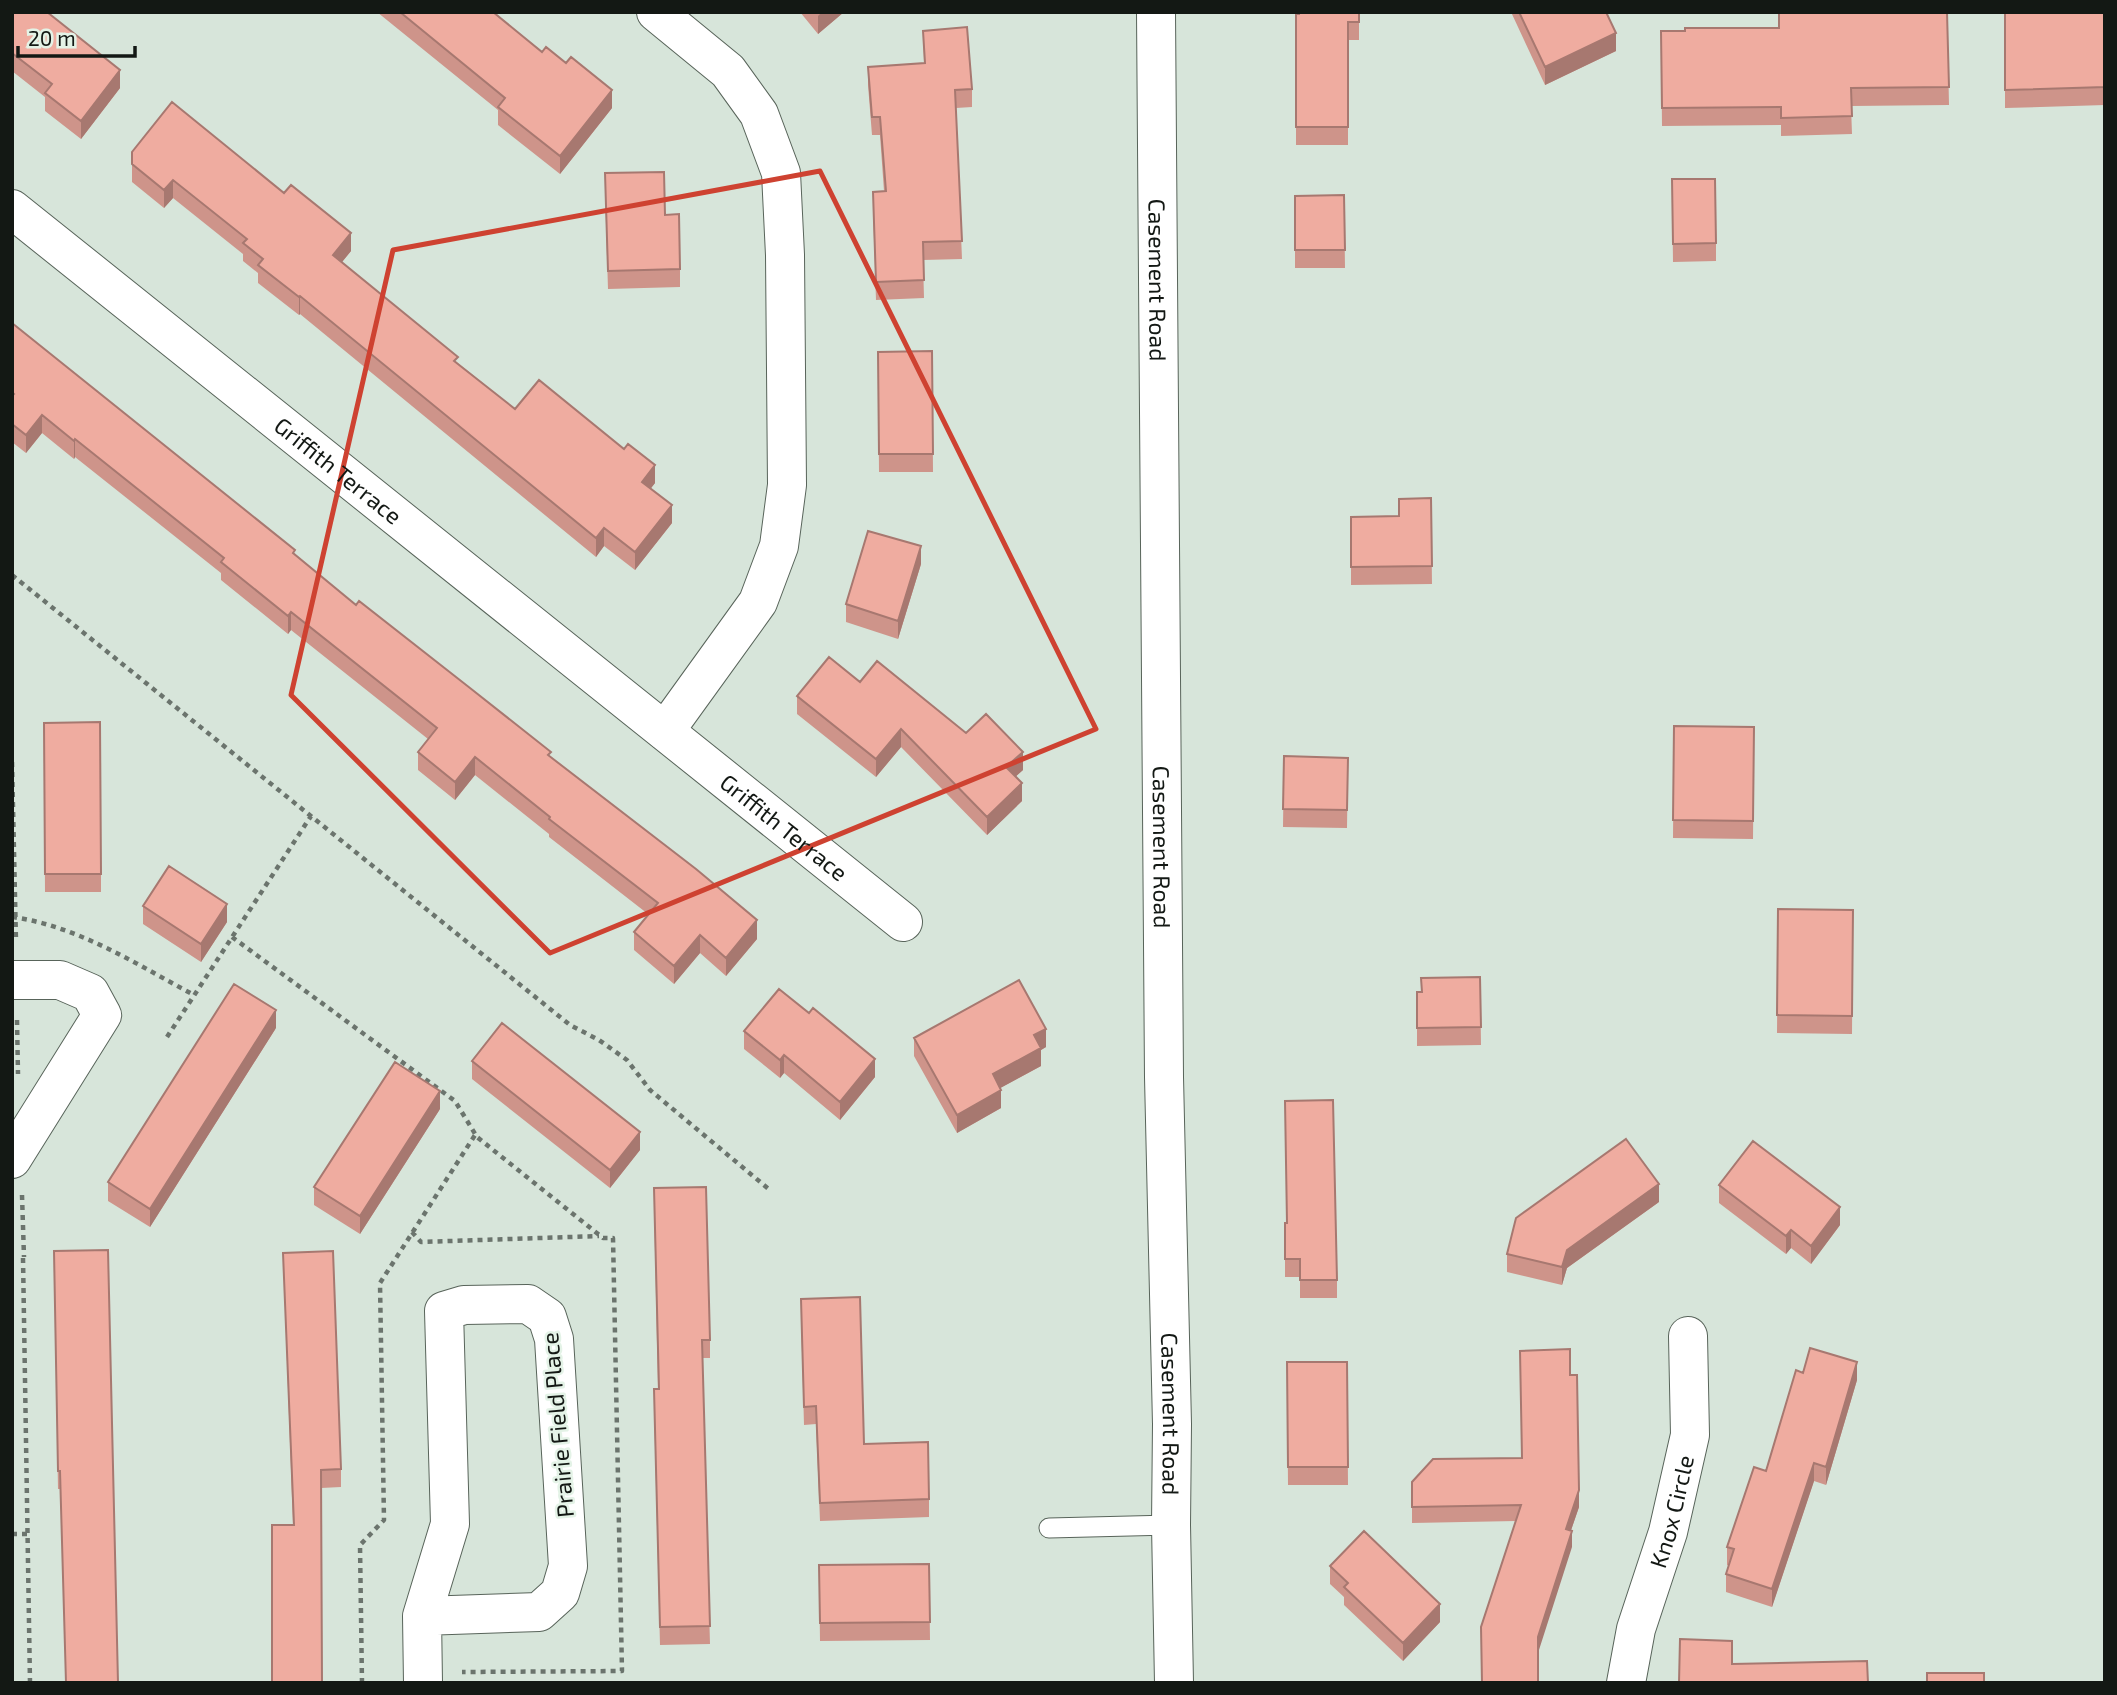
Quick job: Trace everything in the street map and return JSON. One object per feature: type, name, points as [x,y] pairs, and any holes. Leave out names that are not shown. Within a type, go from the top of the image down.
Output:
[{"type":"street","points":[[656,12],[728,71],[759,114],[781,173],[785,282],[787,485],[779,546],[758,602],[664,731]]},
{"type":"street","name":"Casement Road","points":[[1156,12],[1164,1063],[1174,1683]]},
{"type":"street","name":"Griffith Terrace","points":[[12,209],[903,922]]},
{"type":"street","points":[[12,980],[60,980],[90,993],[102,1015],[16,1153]]},
{"type":"street","name":"Prairie Field Place","points":[[422,1616],[539,1612],[559,1593],[568,1566],[554,1339],[547,1317],[528,1304],[464,1306],[444,1311],[450,1524],[422,1616],[423,1683]]},
{"type":"street","name":"Knox Circle","points":[[1626,1683],[1636,1629],[1668,1532],[1690,1435],[1688,1336]]},
{"type":"lane","points":[[1049,1528],[1171,1525]]},
{"type":"path","points":[[12,575],[570,1025],[599,1040],[626,1060],[650,1090],[771,1191]]},
{"type":"path","points":[[167,1037],[311,816]]},
{"type":"path","points":[[12,917],[52,925],[96,943],[194,995]]},
{"type":"path","points":[[232,937],[455,1101],[475,1135],[600,1236]]},
{"type":"path","points":[[362,1683],[360,1545],[384,1520],[380,1283],[475,1135]]},
{"type":"path","points":[[16,1153],[23,1257],[30,1683]]},
{"type":"path","points":[[412,1232],[421,1242],[600,1236],[613,1238]]},
{"type":"path","points":[[12,1534],[28,1534]]},
{"type":"highlighted area","points":[[820,171],[1096,729],[550,953],[291,695],[393,250]]},
{"type":"building","points":[[12,12],[47,12],[120,70],[81,121],[45,93],[52,84],[12,53]]},
{"type":"building","points":[[400,12],[493,12],[542,52],[546,47],[566,63],[571,57],[612,90],[560,156],[498,107],[505,98]]},
{"type":"building","points":[[1359,12],[1359,22],[1348,22],[1348,127],[1296,127],[1296,14]]},
{"type":"building","points":[[1519,12],[1606,12],[1616,33],[1545,67]]},
{"type":"building","points":[[1779,12],[1947,12],[1949,87],[1851,88],[1852,116],[1781,118],[1781,107],[1662,108],[1661,31],[1685,31],[1685,28],[1779,28]]},
{"type":"building","points":[[2005,12],[2105,12],[2105,87],[2005,90]]},
{"type":"building","points":[[967,27],[972,89],[955,90],[962,241],[923,242],[924,280],[876,282],[873,192],[886,191],[880,117],[872,117],[868,67],[925,63],[923,31]]},
{"type":"building","points":[[172,102],[284,193],[291,185],[351,233],[333,255],[458,357],[454,361],[515,409],[539,380],[624,449],[628,444],[655,465],[642,482],[672,505],[635,552],[604,528],[596,538],[300,296],[258,265],[263,259],[243,243],[247,239],[173,180],[164,190],[132,164],[132,152]]},
{"type":"building","points":[[664,172],[665,215],[679,214],[680,269],[608,271],[605,173]]},
{"type":"building","points":[[1672,179],[1715,179],[1716,243],[1673,244]]},
{"type":"building","points":[[1344,195],[1345,250],[1295,250],[1295,196]]},
{"type":"building","points":[[12,323],[295,550],[293,553],[356,605],[359,601],[470,688],[551,752],[548,755],[696,869],[757,920],[726,958],[700,935],[674,966],[634,932],[658,903],[549,819],[550,817],[475,757],[455,782],[418,752],[437,728],[291,612],[288,616],[221,562],[224,558],[75,439],[74,441],[42,415],[26,435],[12,424]]},
{"type":"building","points":[[932,351],[933,454],[879,454],[878,352]]},
{"type":"building","points":[[1431,498],[1432,566],[1351,567],[1351,517],[1399,516],[1399,499]]},
{"type":"building","points":[[868,531],[921,546],[898,621],[846,604]]},
{"type":"building","points":[[829,657],[860,682],[877,661],[966,733],[986,714],[1023,752],[1006,767],[1022,783],[987,817],[901,729],[876,759],[797,696]]},
{"type":"building","points":[[100,722],[101,874],[45,874],[44,723]]},
{"type":"building","points":[[1674,726],[1754,727],[1753,821],[1673,820]]},
{"type":"building","points":[[1284,756],[1348,758],[1347,810],[1283,809]]},
{"type":"building","points":[[169,866],[227,904],[201,944],[143,906]]},
{"type":"building","points":[[1778,909],[1853,910],[1852,1016],[1777,1015]]},
{"type":"building","points":[[1480,977],[1481,1027],[1417,1028],[1417,992],[1422,992],[1421,978]]},
{"type":"building","points":[[1019,980],[1046,1029],[1034,1035],[1041,1048],[993,1074],[1001,1090],[957,1115],[914,1038]]},
{"type":"building","points":[[234,984],[276,1010],[150,1209],[108,1182]]},
{"type":"building","points":[[779,989],[809,1013],[813,1008],[875,1059],[840,1102],[784,1055],[780,1060],[744,1031]]},
{"type":"building","points":[[502,1023],[640,1132],[610,1170],[472,1061]]},
{"type":"building","points":[[395,1062],[440,1091],[360,1216],[314,1187]]},
{"type":"building","points":[[1333,1100],[1337,1280],[1300,1280],[1300,1259],[1285,1259],[1285,1101]]},
{"type":"building","points":[[1626,1139],[1659,1184],[1567,1250],[1562,1267],[1507,1254],[1516,1218]]},
{"type":"building","points":[[1753,1141],[1840,1207],[1811,1246],[1791,1230],[1786,1236],[1719,1185]]},
{"type":"building","points":[[706,1187],[710,1340],[702,1340],[710,1626],[660,1627],[654,1389],[659,1389],[654,1188]]},
{"type":"building","points":[[108,1250],[118,1683],[66,1683],[58,1471],[54,1251]]},
{"type":"building","points":[[333,1251],[341,1469],[321,1470],[322,1683],[272,1683],[272,1525],[294,1525],[283,1253]]},
{"type":"building","points":[[860,1297],[864,1444],[928,1442],[929,1499],[820,1503],[816,1406],[804,1407],[801,1299]]},
{"type":"building","points":[[1810,1348],[1857,1362],[1826,1467],[1814,1463],[1772,1589],[1726,1574],[1734,1549],[1727,1547],[1754,1467],[1766,1471],[1796,1370],[1803,1373]]},
{"type":"building","points":[[1570,1349],[1570,1375],[1577,1375],[1579,1490],[1566,1529],[1572,1531],[1538,1637],[1538,1683],[1482,1683],[1481,1627],[1521,1505],[1412,1507],[1412,1482],[1433,1459],[1522,1458],[1520,1351]]},
{"type":"building","points":[[1287,1362],[1347,1362],[1348,1467],[1288,1467]]},
{"type":"building","points":[[1364,1531],[1440,1604],[1403,1643],[1344,1587],[1348,1583],[1330,1566]]},
{"type":"building","points":[[929,1564],[930,1622],[820,1623],[819,1565]]},
{"type":"building","points":[[1680,1639],[1732,1641],[1732,1664],[1867,1661],[1868,1683],[1679,1683]]},
{"type":"building","points":[[1927,1673],[1984,1673],[1984,1683],[1927,1683]]}]
